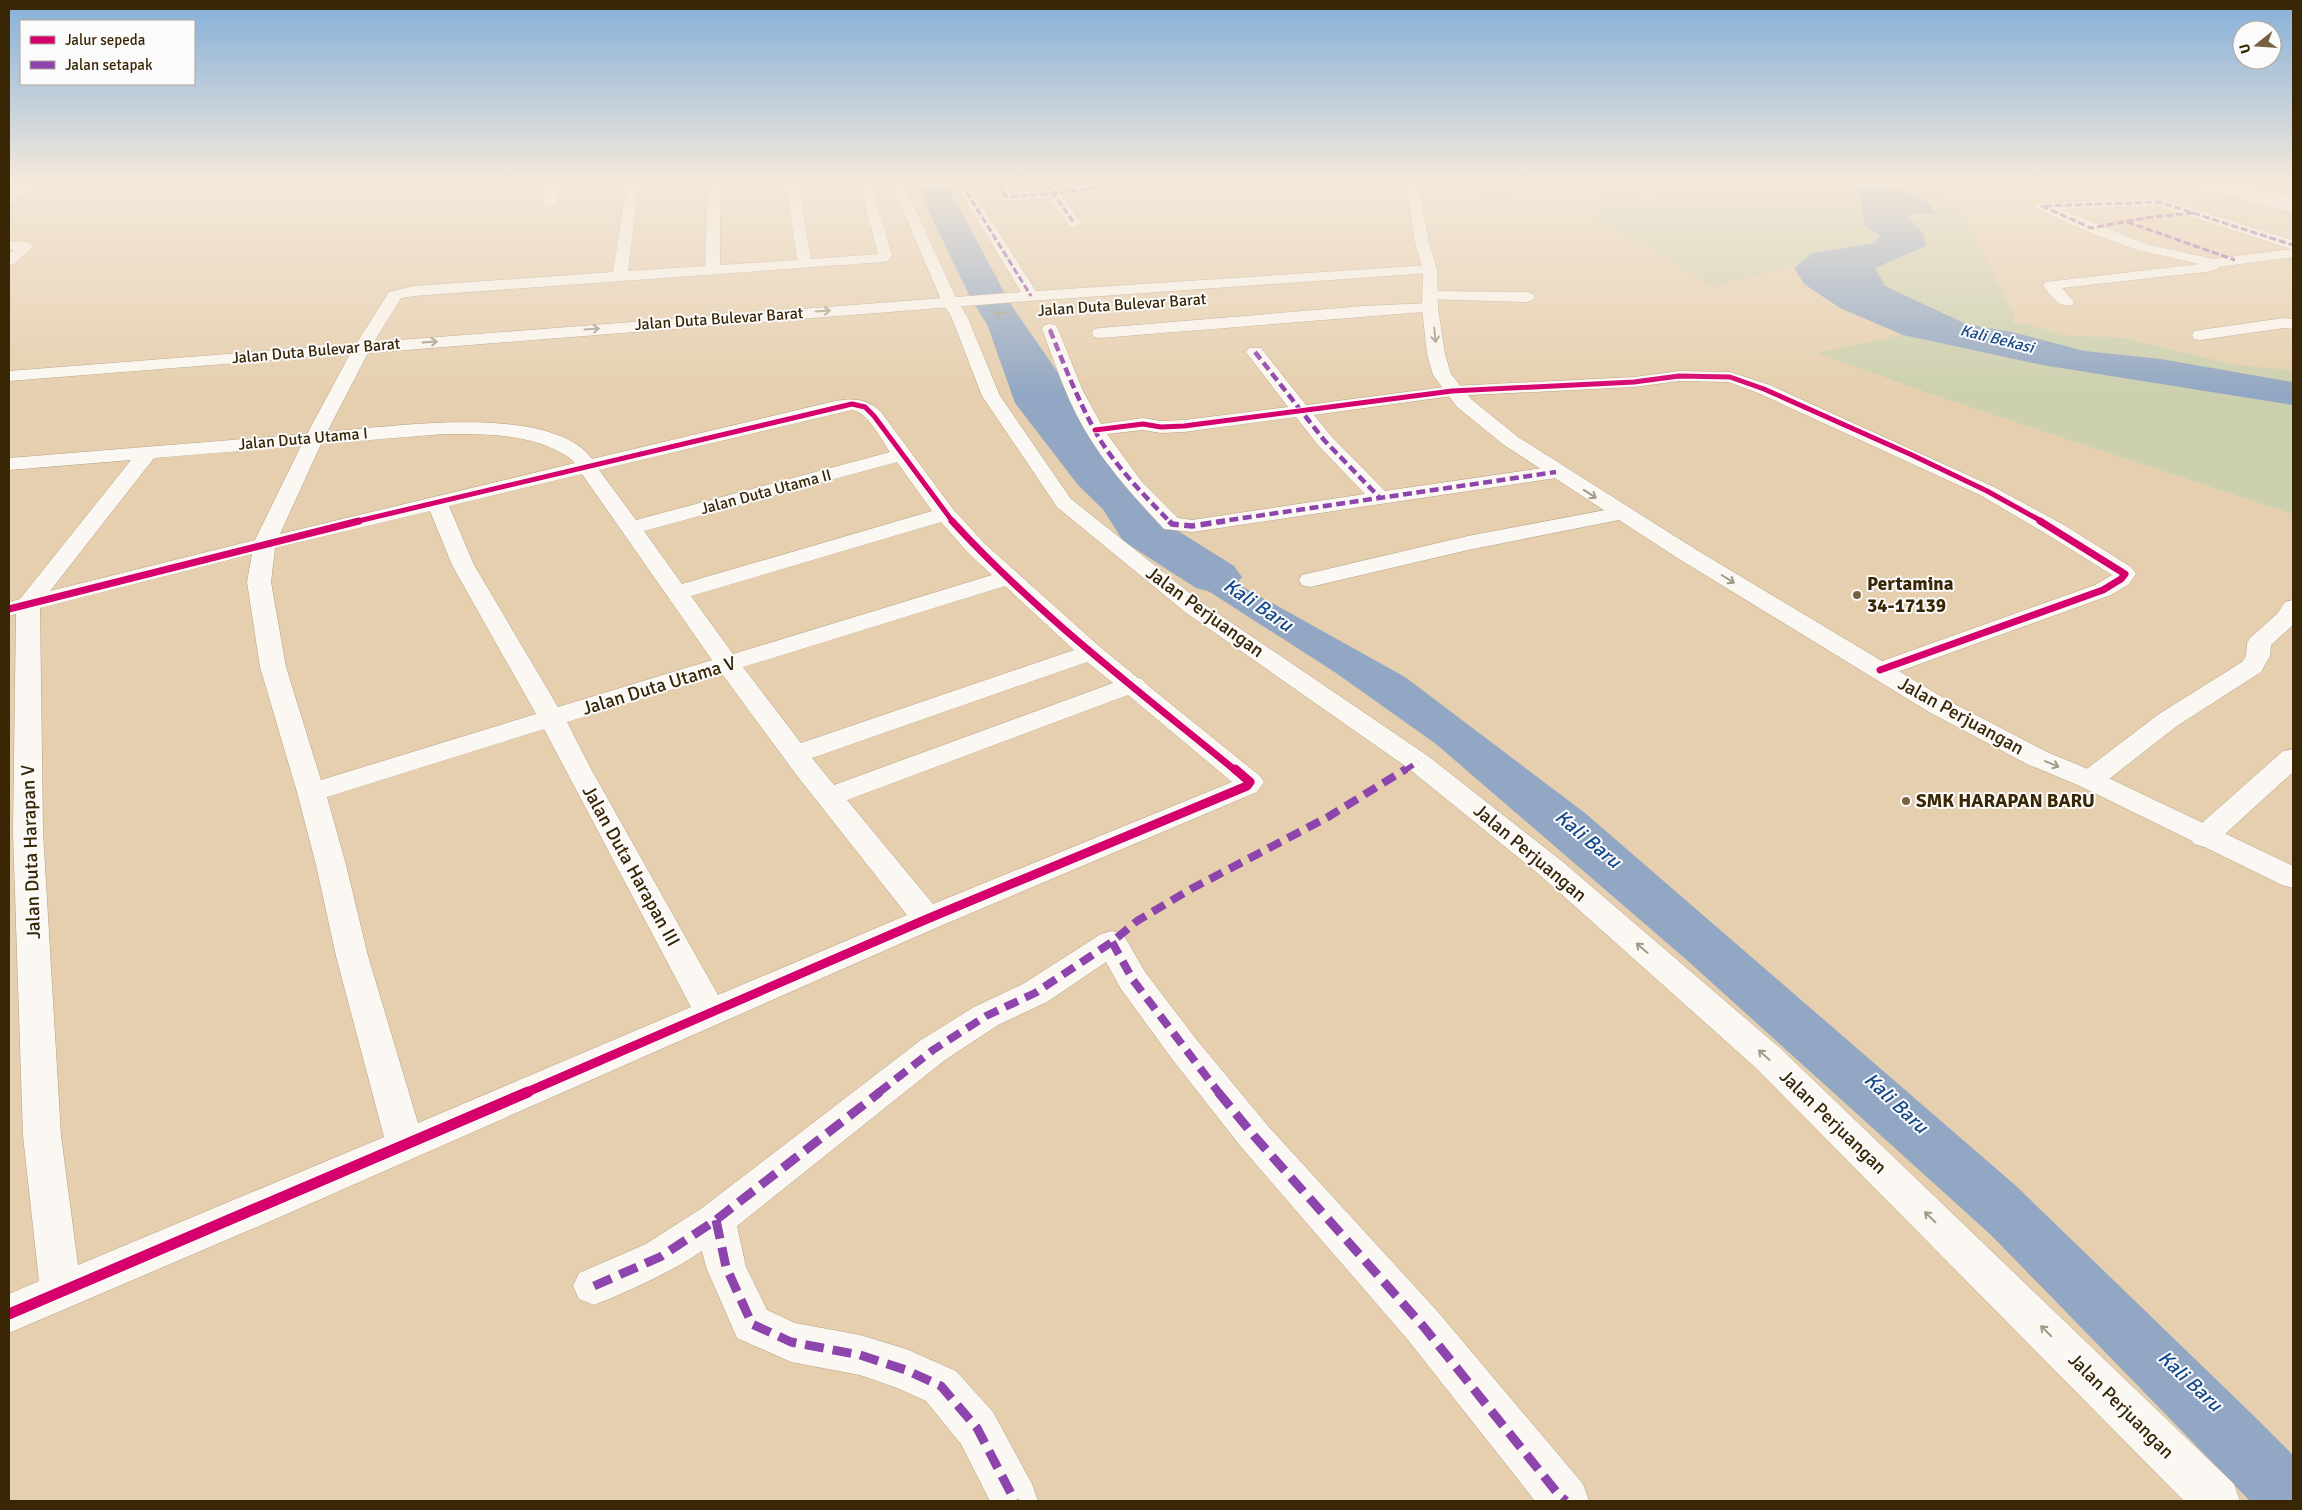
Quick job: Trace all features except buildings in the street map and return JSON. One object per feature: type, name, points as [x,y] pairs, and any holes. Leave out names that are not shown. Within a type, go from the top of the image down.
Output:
[{"type":"street","points":[[620,276],[623,253]]},
{"type":"street","points":[[712,253],[712,270]]},
{"type":"street","points":[[803,253],[805,264]]},
{"type":"street","points":[[405,1144],[352,956],[330,865],[272,657],[259,582],[264,544],[314,438],[362,359],[395,295],[403,292],[805,264],[877,258],[885,255],[885,253]]},
{"type":"street","name":"Jalan Perjuangan","points":[[936,253],[965,308],[991,396],[1028,453],[1064,503],[1193,608],[1418,762],[1552,869],[1768,1058],[2218,1501]]},
{"type":"street","points":[[1000,253],[1023,296]]},
{"type":"street","name":"Jalan Perjuangan","points":[[1423,253],[1440,368],[1452,391],[1464,404],[1511,441],[1556,472],[1772,607],[1938,706],[2020,749],[2090,780],[2204,837],[2293,878]]},
{"type":"street","points":[[2171,253],[2214,263],[2293,254]]},
{"type":"street","points":[[2217,253],[2235,260]]},
{"type":"street","points":[[2066,302],[2051,285],[2205,268],[2211,267],[2214,263]]},
{"type":"street","points":[[1100,333],[1364,311],[1428,289],[1527,297]]},
{"type":"street","name":"Jalan Duta Bulevar Barat","points":[[479,356],[965,308],[1023,296],[1428,289]]},
{"type":"street","name":"Jalan Duta Bulevar Barat","points":[[9,391],[965,308],[1025,312],[1173,302]]},
{"type":"street","points":[[2200,335],[2284,323],[2293,324]]},
{"type":"street","points":[[1050,329],[1074,391],[1095,430],[1134,486],[1172,524],[1177,526],[1192,526],[1556,472]]},
{"type":"street","points":[[1255,352],[1324,440],[1379,497]]},
{"type":"street","name":"Jalan Duta Bulevar Barat","points":[[9,376],[362,359]]},
{"type":"street","points":[[1095,430],[1143,424],[1161,427],[1184,426],[1452,391],[1634,382],[1679,376],[1738,379],[1910,454],[1987,491],[2056,530],[2125,574],[2121,579],[2103,590],[1880,670]]},
{"type":"street","points":[[9,1314],[927,919],[1250,784],[1231,765],[1091,652],[1007,578],[945,514],[901,456],[874,416],[863,404],[835,407],[588,466],[264,544],[18,606]]},
{"type":"street","name":"Jalan Duta Utama I","points":[[9,464],[444,428],[497,429],[546,438],[578,454],[588,466],[728,665],[927,919]]},
{"type":"street","points":[[18,606],[148,452]]},
{"type":"street","name":"Jalan Duta Utama II","points":[[631,528],[901,456]]},
{"type":"street","name":"Jalan Duta Harapan III","points":[[437,503],[463,565],[552,719],[577,769],[712,1012]]},
{"type":"street","points":[[1310,580],[1468,543],[1621,513]]},
{"type":"street","points":[[678,592],[945,514]]},
{"type":"street","name":"Jalan Duta Utama V","points":[[310,792],[1007,578]]},
{"type":"street","name":"Jalan Duta Harapan V","points":[[18,606],[42,1136],[61,1292]]},
{"type":"street","points":[[2090,780],[2168,720],[2252,667],[2258,656],[2259,643],[2288,618],[2293,607]]},
{"type":"street","points":[[796,754],[1091,652]]},
{"type":"street","points":[[830,796],[1133,684]]},
{"type":"street","points":[[2204,837],[2293,757]]},
{"type":"street","points":[[594,1286],[660,1257],[716,1220],[933,1050],[986,1016],[1036,992],[1112,942],[1133,980],[1249,1130],[1423,1326],[1559,1496],[1566,1501]]},
{"type":"street","points":[[716,1220],[726,1267],[752,1324],[791,1342],[860,1355],[906,1370],[941,1386],[976,1428],[1015,1501]]},
{"type":"green space","points":[[1657,253],[1836,253],[1713,287]]},
{"type":"green space","points":[[1908,253],[1983,253],[2014,316],[2013,324],[2032,325],[2062,335],[2123,338],[2235,365],[2293,370],[2293,382],[2161,359],[2085,351],[2012,332],[1966,324],[1885,286],[1875,267]]},
{"type":"green space","points":[[1903,335],[2042,365],[2293,405],[2293,514],[1937,396],[1817,353]]},
{"type":"water","points":[[955,253],[984,253],[1019,320],[1048,398],[1095,481],[1141,530],[1405,677],[1585,813],[2015,1185],[2255,1417],[2293,1455],[2293,1501],[2250,1501],[1991,1235],[1689,962],[1436,744],[1336,673],[1171,567],[1126,532],[1078,485],[1015,403],[987,324]]},
{"type":"water","name":"Kali Bekasi","points":[[1812,253],[1909,253],[1875,268],[1885,286],[1966,324],[2012,332],[2085,351],[2161,359],[2293,382],[2293,405],[2042,365],[1903,335],[1840,308],[1804,284],[1794,268]]},
{"type":"waterway","name":"Kali Baru","points":[[966,253],[989,299],[1141,530],[1215,577]]},
{"type":"marked path","points":[[1005,253],[1031,296]]},
{"type":"marked path","points":[[2216,253],[2235,260]]},
{"type":"marked path","points":[[1050,329],[1074,391],[1100,439],[1135,486],[1172,524],[1192,526],[1556,472]]},
{"type":"marked path","points":[[1255,352],[1324,440],[1379,497]]},
{"type":"marked path","points":[[594,1286],[660,1257],[716,1220],[933,1050],[986,1016],[1035,993],[1112,942],[1137,921],[1191,889],[1328,817],[1418,762]]},
{"type":"marked path","points":[[1112,942],[1133,980],[1184,1049],[1255,1137],[1423,1326],[1559,1495],[1566,1501]]},
{"type":"marked path","points":[[716,1220],[726,1267],[752,1324],[791,1342],[860,1355],[906,1370],[941,1386],[977,1428],[1015,1501]]},
{"type":"cycle path","points":[[1095,430],[1143,424],[1161,427],[1184,426],[1452,391],[1634,382],[1679,376],[1730,377],[1764,389],[1912,455],[1987,491],[2056,530],[2125,574],[2121,579],[2103,590],[1880,670]]},
{"type":"cycle path","points":[[9,609],[264,544],[835,407],[856,404],[865,407],[874,416],[945,514],[977,549],[1091,652],[1250,782],[1247,786],[927,919],[9,1314]]},
{"type":"place","name":"Pertamina 34-17139","points":[[1857,595]]},
{"type":"place","name":"SMK HARAPAN BARU","points":[[1906,801]]}]
